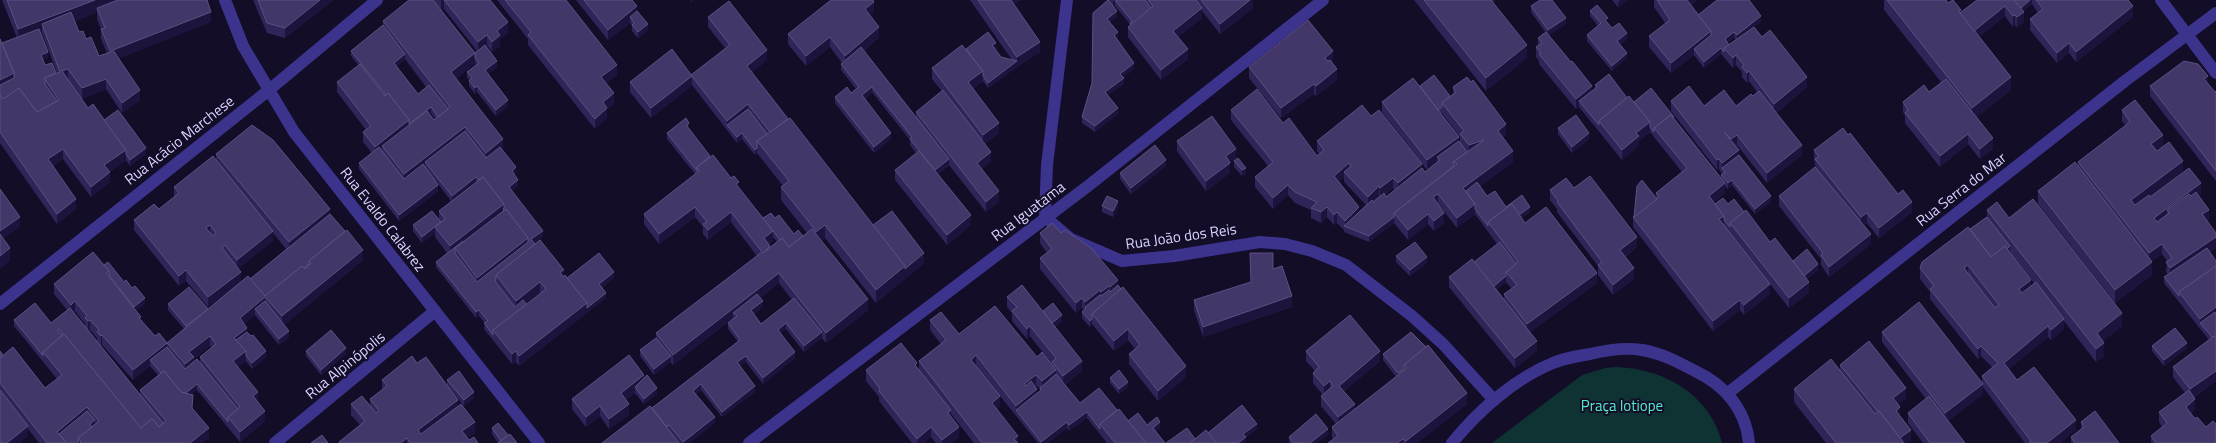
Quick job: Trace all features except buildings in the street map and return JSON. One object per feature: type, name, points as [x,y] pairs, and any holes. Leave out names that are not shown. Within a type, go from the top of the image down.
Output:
[{"type":"street","name":"Rua Evaldo Calabrez","points":[[225,0],[243,46],[294,132],[539,443]]},
{"type":"street","name":"Rua Acácio Marchese","points":[[0,304],[269,90],[377,0]]},
{"type":"street","points":[[1045,217],[1047,165],[1067,0]]},
{"type":"street","name":"Rua Iguatama","points":[[749,443],[1088,186],[1323,0]]},
{"type":"street","points":[[2160,0],[2216,72]]},
{"type":"street","name":"Rua Serra do Mar","points":[[1728,393],[2126,81],[2216,13]]},
{"type":"street","name":"Rua João dos Reis","points":[[1045,217],[1071,239],[1122,261],[1174,256],[1260,242],[1285,244],[1312,251],[1346,264],[1405,310],[1443,344],[1467,373],[1494,400]]},
{"type":"street","name":"Rua Alpinópolis","points":[[275,443],[435,311]]},
{"type":"street","points":[[1452,443],[1466,426],[1494,400],[1531,374],[1554,362],[1610,349],[1642,350],[1668,357],[1714,380],[1728,393],[1747,426],[1749,443]]},
{"type":"green space","name":"Praça Iotiope","points":[[1617,367],[1652,373],[1668,379],[1683,388],[1696,398],[1707,411],[1716,426],[1722,443],[1492,443],[1582,375],[1605,368]]}]
